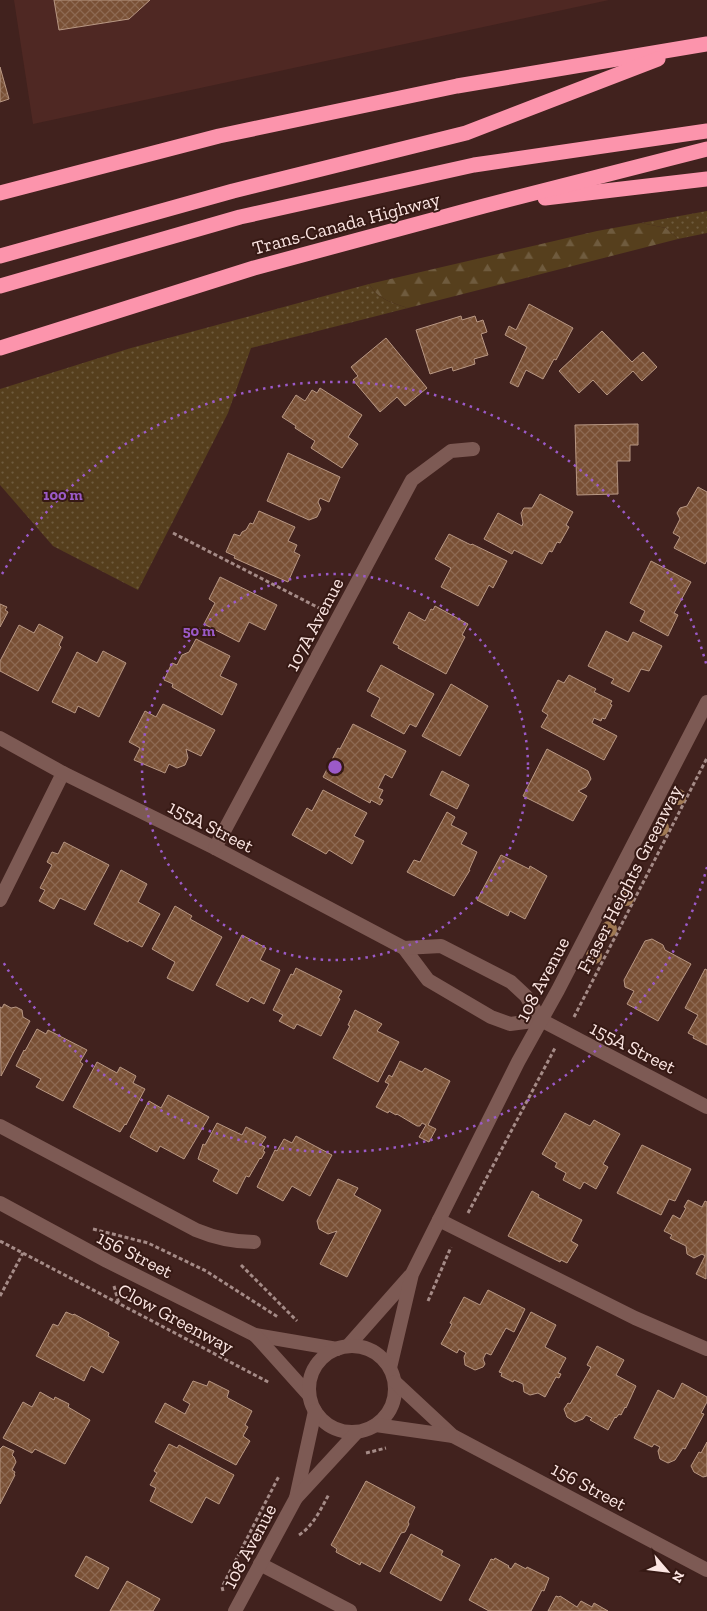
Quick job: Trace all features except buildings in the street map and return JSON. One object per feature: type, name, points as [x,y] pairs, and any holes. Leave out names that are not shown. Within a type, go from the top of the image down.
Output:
[{"type":"highway","points":[[0,193],[219,136],[457,86],[707,44]]},
{"type":"highway","points":[[0,256],[233,190],[466,133],[690,46]]},
{"type":"highway","points":[[0,286],[240,217],[474,165],[707,131]]},
{"type":"highway","name":"Trans-Canada Highway","points":[[0,348],[254,268],[484,206],[707,149]]},
{"type":"highway","points":[[484,206],[707,179]]},
{"type":"street","name":"107A Avenue","points":[[215,848],[412,480],[451,451],[473,449]]},
{"type":"street","name":"108 Avenue","points":[[390,1368],[412,1274],[464,1168],[707,702]]},
{"type":"street","name":"155A Street","points":[[0,738],[63,773],[215,848],[404,948],[428,980],[491,1017],[510,1024],[541,1020],[707,1107]]},
{"type":"street","points":[[0,900],[63,773]]},
{"type":"street","points":[[404,948],[442,946],[503,977],[512,982],[526,996],[541,1020]]},
{"type":"street","points":[[0,1126],[196,1230],[225,1240],[254,1242]]},
{"type":"street","name":"156 Street","points":[[0,1204],[107,1261],[255,1335],[342,1348]]},
{"type":"street","points":[[439,1220],[635,1318],[707,1349]]},
{"type":"street","name":"108 Avenue","points":[[342,1348],[412,1274]]},
{"type":"street","name":"156 Street","points":[[255,1335],[309,1395]]},
{"type":"street","points":[[355,1346],[368,1349],[381,1357],[390,1368],[395,1382],[395,1397],[390,1410],[381,1422],[370,1429],[356,1433],[342,1432],[329,1427],[318,1417],[310,1404],[309,1380],[318,1362],[328,1353],[355,1346]]},
{"type":"street","name":"156 Street","points":[[395,1382],[453,1436],[707,1570]]},
{"type":"street","name":"108 Avenue","points":[[296,1498],[315,1411]]},
{"type":"street","name":"156 Street","points":[[376,1425],[453,1436]]},
{"type":"street","name":"108 Avenue","points":[[235,1611],[296,1498],[356,1433]]},
{"type":"street","points":[[260,1564],[350,1611]]},
{"type":"path","points":[[172,534],[325,611]]},
{"type":"path","name":"Fraser Heights Greenway","points":[[576,1012],[707,758]]},
{"type":"path","points":[[467,1214],[553,1051]]},
{"type":"path","points":[[90,1228],[148,1243],[206,1271],[278,1317]]},
{"type":"path","name":"Clow Greenway","points":[[0,1241],[272,1384]]},
{"type":"path","points":[[425,1307],[452,1245]]},
{"type":"path","points":[[0,1296],[23,1254]]},
{"type":"path","points":[[241,1265],[297,1320],[294,1328]]},
{"type":"path","points":[[114,1283],[119,1304]]},
{"type":"path","points":[[360,1456],[380,1449],[390,1448]]},
{"type":"path","points":[[224,1595],[222,1587],[284,1467]]},
{"type":"shaded area","points":[[14,0],[609,0],[33,124]]},
{"type":"green space","points":[[707,211],[707,233],[678,239],[666,228],[641,223]]},
{"type":"green space","points":[[641,223],[666,228],[678,239],[408,308],[381,297],[369,284],[597,231]]},
{"type":"green space","points":[[369,284],[381,297],[408,308],[251,348],[228,413],[138,590],[53,546],[0,485],[0,389],[131,348]]}]
